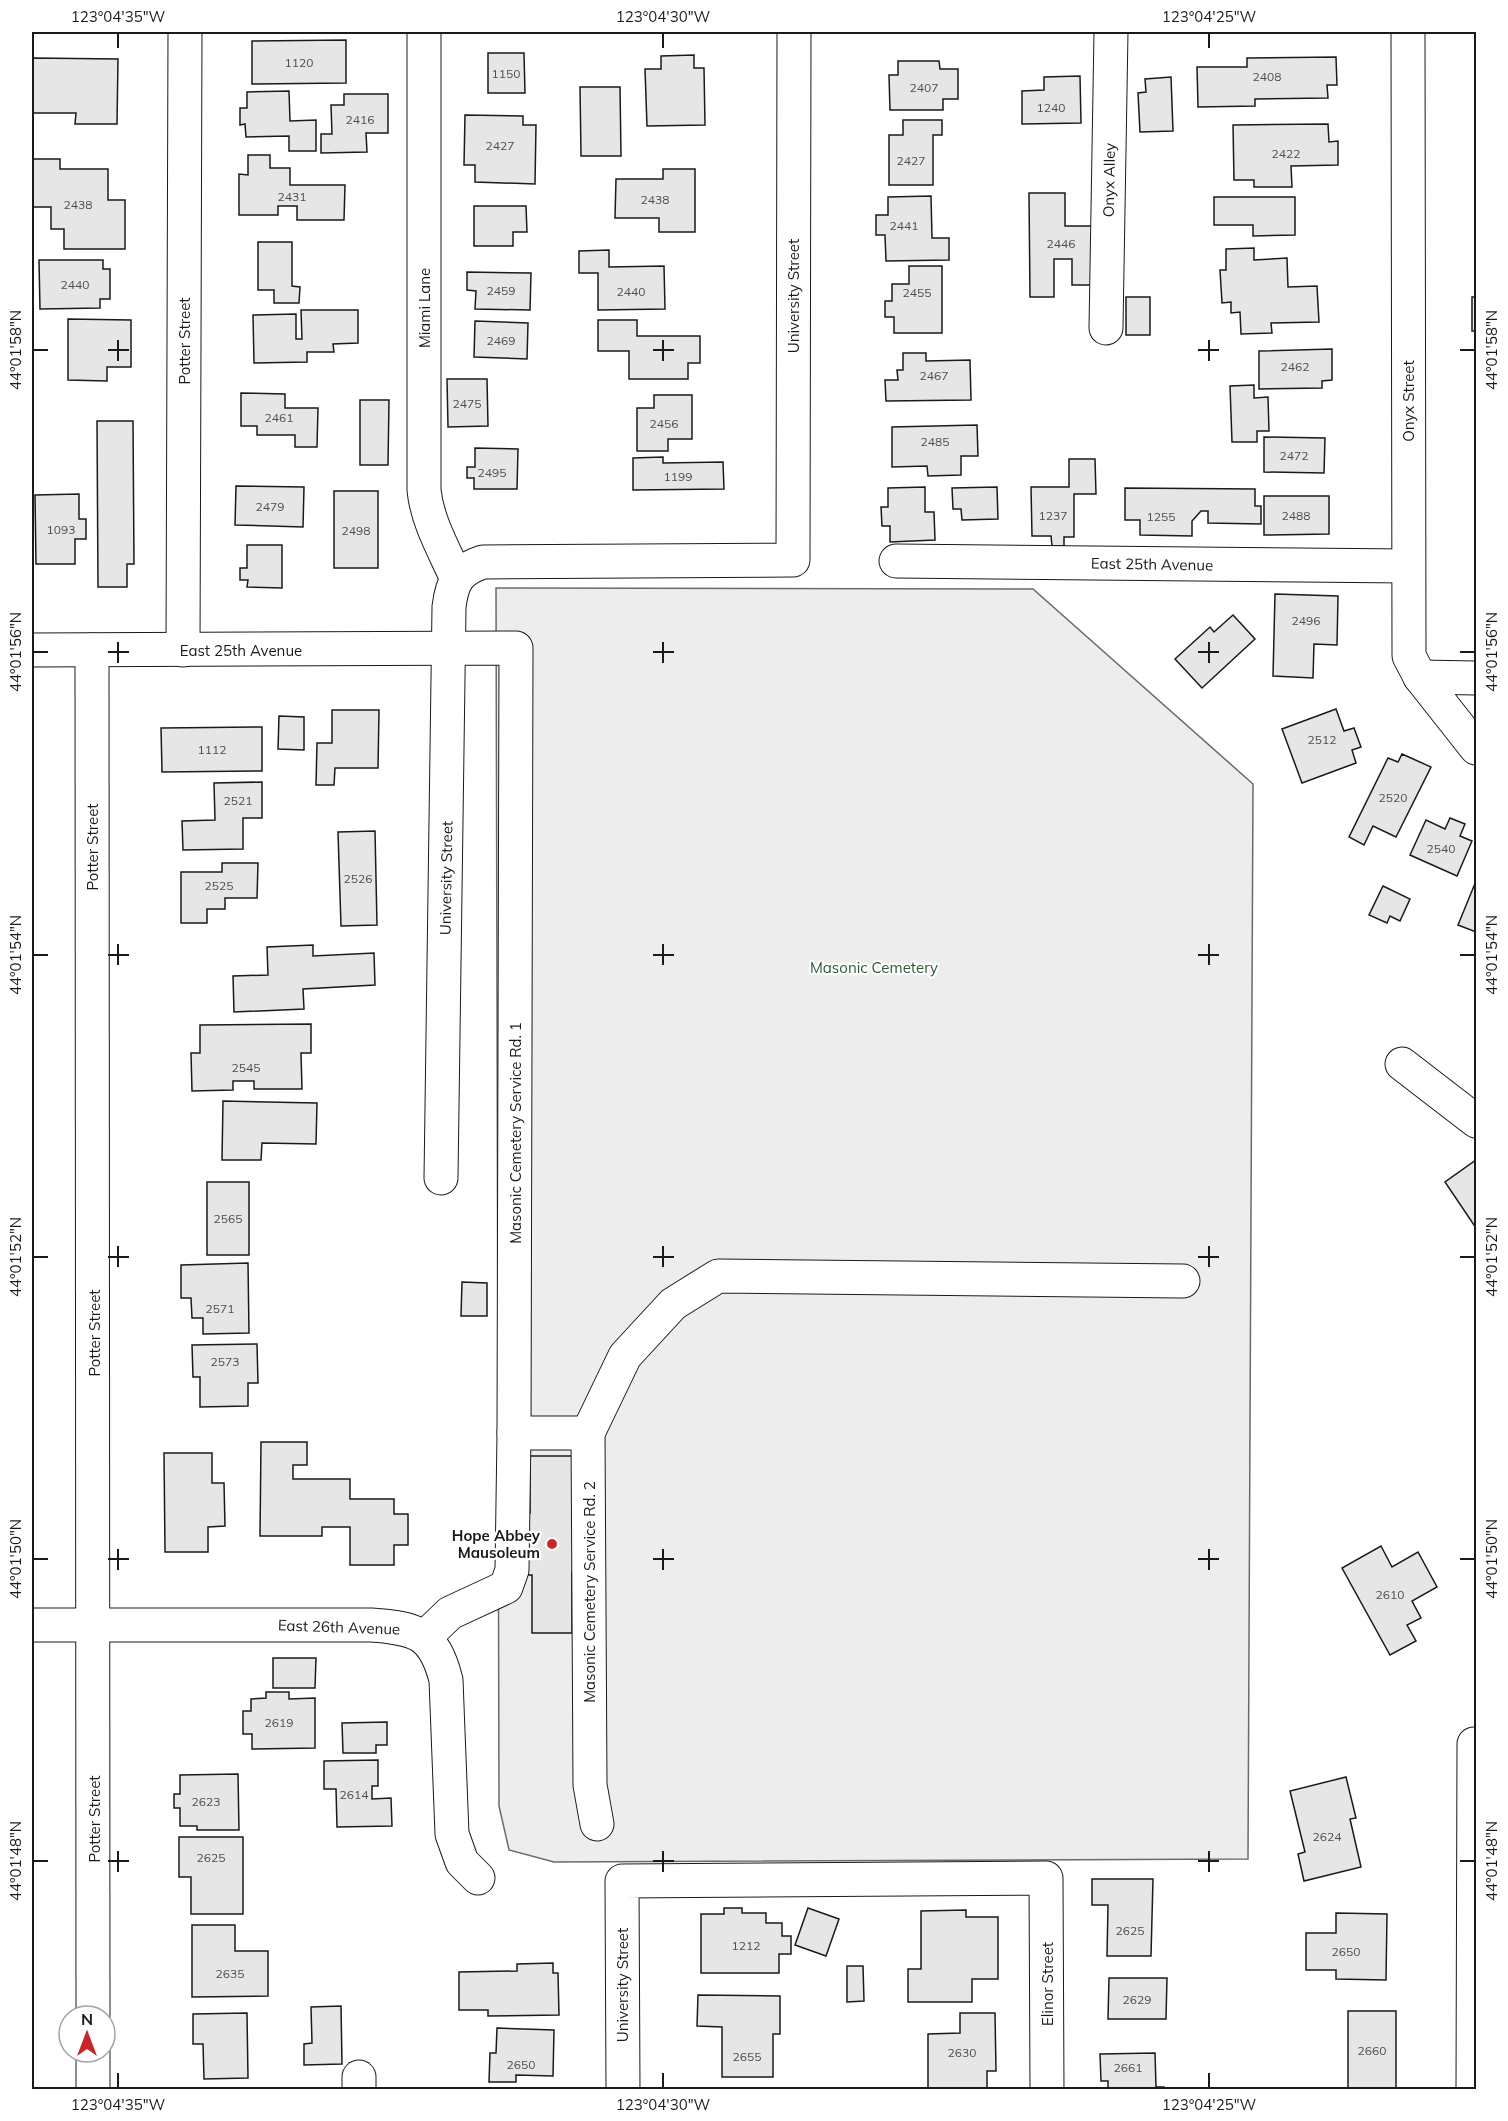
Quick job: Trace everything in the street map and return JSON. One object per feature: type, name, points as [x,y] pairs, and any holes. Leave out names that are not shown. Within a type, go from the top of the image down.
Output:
[{"type":"street","name":"Potter Street","points":[[183,650],[184,32]]},
{"type":"street","name":"Miami Lane","points":[[424,32],[424,490],[430,518],[457,579]]},
{"type":"street","name":"University Street","points":[[441,1178],[451,592],[457,579],[471,566],[483,562],[793,560],[794,32]]},
{"type":"street","name":"Onyx Alley","points":[[1106,328],[1111,32]]},
{"type":"street","name":"Onyx Street","points":[[1408,32],[1409,656],[1420,677],[1476,748]]},
{"type":"street","name":"East 25th Avenue","points":[[896,561],[1408,566]]},
{"type":"street","name":"Masonic Cemetery Service Rd. 1","points":[[425,1637],[450,1613],[506,1587],[512,1570],[516,648],[450,649]]},
{"type":"street","name":"East 25th Avenue","points":[[32,650],[450,649]]},
{"type":"street","name":"Potter Street","points":[[92,650],[93,2004]]},
{"type":"street","points":[[1420,677],[1476,678]]},
{"type":"street","points":[[1402,1064],[1476,1121]]},
{"type":"street","points":[[514,1433],[588,1433],[625,1356],[673,1304],[718,1276],[1183,1281]]},
{"type":"street","name":"Masonic Cemetery Service Rd. 2","points":[[588,1433],[590,1785],[597,1824]]},
{"type":"street","name":"East 26th Avenue","points":[[32,1625],[371,1625],[411,1630],[425,1637]]},
{"type":"street","points":[[425,1637],[442,1663],[446,1680],[452,1834],[462,1863],[478,1878]]},
{"type":"street","points":[[1473,2090],[1474,1744]]},
{"type":"street","name":"Elinor Street","points":[[622,1881],[1046,1878],[1047,2090]]},
{"type":"street","name":"University Street","points":[[622,1881],[622,2090]]},
{"type":"street","points":[[93,2064],[93,2090]]},
{"type":"shaded area","name":"Masonic Cemetery","points":[[496,588],[1033,589],[1253,784],[1248,1859],[554,1862],[509,1850],[499,1806]]},
{"type":"building","points":[[346,40],[346,83],[252,84],[252,41]]},
{"type":"building","points":[[488,53],[524,53],[525,93],[488,93]]},
{"type":"building","points":[[694,55],[694,68],[704,68],[705,125],[647,126],[645,69],[661,69],[661,56]]},
{"type":"building","points":[[1336,57],[1337,85],[1327,85],[1328,98],[1255,99],[1255,106],[1198,107],[1197,67],[1247,67],[1247,58]]},
{"type":"building","points":[[32,58],[118,59],[117,124],[75,124],[76,113],[32,113]]},
{"type":"building","points":[[898,61],[939,61],[940,69],[958,69],[958,99],[943,99],[943,110],[890,110],[889,75],[898,75]]},
{"type":"building","points":[[1080,76],[1081,123],[1022,124],[1022,91],[1044,90],[1044,77]]},
{"type":"building","points":[[1171,77],[1173,131],[1140,132],[1138,93],[1146,92],[1145,79]]},
{"type":"building","points":[[580,87],[620,87],[621,156],[581,156]]},
{"type":"building","points":[[289,91],[290,121],[316,120],[316,151],[289,151],[289,136],[246,137],[245,124],[240,125],[240,108],[247,108],[247,92]]},
{"type":"building","points":[[344,94],[388,94],[388,133],[366,133],[367,152],[321,153],[321,134],[332,134],[331,105],[344,105]]},
{"type":"building","points":[[465,115],[523,116],[523,125],[536,125],[535,184],[475,182],[475,165],[464,165]]},
{"type":"building","points":[[903,120],[942,120],[942,135],[933,135],[933,185],[889,185],[889,135],[903,135]]},
{"type":"building","points":[[1328,124],[1329,142],[1338,141],[1338,165],[1291,166],[1292,187],[1254,187],[1254,180],[1234,180],[1233,125]]},
{"type":"building","points":[[248,155],[270,155],[270,168],[290,168],[290,185],[345,185],[344,220],[297,220],[297,206],[278,206],[278,215],[239,215],[239,174],[248,175]]},
{"type":"building","points":[[33,159],[60,159],[60,169],[108,169],[108,200],[125,200],[125,249],[64,249],[64,229],[51,229],[51,207],[32,207]]},
{"type":"building","points":[[663,169],[695,169],[695,232],[659,232],[659,218],[615,218],[616,179],[663,179]]},
{"type":"building","points":[[1029,193],[1065,193],[1065,226],[1092,226],[1093,285],[1072,285],[1072,259],[1054,259],[1054,297],[1030,297]]},
{"type":"building","points":[[931,196],[932,238],[949,238],[949,260],[886,261],[885,235],[876,235],[876,215],[888,215],[888,197]]},
{"type":"building","points":[[1214,197],[1295,197],[1295,235],[1253,236],[1253,225],[1214,225]]},
{"type":"building","points":[[474,206],[526,206],[527,232],[513,232],[513,246],[474,246]]},
{"type":"building","points":[[258,242],[292,242],[292,286],[300,287],[299,303],[274,303],[274,290],[258,290]]},
{"type":"building","points":[[1254,248],[1254,260],[1287,258],[1288,287],[1317,286],[1319,322],[1271,323],[1272,333],[1241,334],[1240,312],[1231,313],[1231,302],[1222,303],[1220,270],[1226,270],[1226,249]]},
{"type":"building","points":[[609,250],[609,267],[664,266],[665,309],[598,310],[598,273],[579,273],[579,251]]},
{"type":"building","points":[[39,260],[103,260],[103,269],[110,269],[110,299],[100,299],[100,308],[40,309]]},
{"type":"building","points":[[909,266],[942,266],[942,333],[894,333],[894,317],[885,317],[885,301],[892,301],[892,284],[909,284]]},
{"type":"building","points":[[467,272],[531,273],[530,310],[475,309],[476,291],[467,290]]},
{"type":"building","points":[[1126,297],[1150,297],[1150,335],[1126,335]]},
{"type":"building","points":[[1472,297],[1476,297],[1476,331],[1472,331]]},
{"type":"building","points":[[301,310],[358,310],[358,343],[333,344],[334,352],[307,352],[307,362],[254,363],[253,315],[296,314],[296,339],[302,339]]},
{"type":"building","points":[[68,319],[131,320],[131,367],[107,367],[107,381],[68,380]]},
{"type":"building","points":[[598,320],[637,320],[637,336],[700,336],[700,363],[688,363],[688,379],[629,379],[629,351],[598,351]]},
{"type":"building","points":[[475,321],[528,323],[527,359],[474,357]]},
{"type":"building","points":[[1332,349],[1332,380],[1322,381],[1322,388],[1259,389],[1259,351]]},
{"type":"building","points":[[903,353],[926,353],[926,361],[970,360],[971,400],[886,401],[885,380],[898,380],[897,370],[903,370]]},
{"type":"building","points":[[447,379],[487,379],[488,426],[448,427]]},
{"type":"building","points":[[1254,385],[1254,398],[1268,397],[1269,431],[1257,431],[1257,442],[1232,442],[1230,386]]},
{"type":"building","points":[[241,393],[285,394],[285,408],[318,408],[317,447],[295,447],[295,435],[257,435],[257,426],[241,426]]},
{"type":"building","points":[[654,395],[692,395],[692,439],[668,439],[668,451],[637,451],[637,408],[654,408]]},
{"type":"building","points":[[360,400],[389,400],[388,465],[360,465]]},
{"type":"building","points":[[97,421],[133,421],[134,564],[127,564],[127,587],[98,587]]},
{"type":"building","points":[[977,425],[978,456],[961,456],[961,475],[928,476],[927,466],[892,467],[892,427]]},
{"type":"building","points":[[1264,437],[1325,438],[1324,473],[1264,472]]},
{"type":"building","points":[[475,448],[518,449],[517,489],[474,489],[474,478],[467,478],[467,467],[475,467]]},
{"type":"building","points":[[663,457],[663,463],[723,462],[724,489],[633,490],[633,458]]},
{"type":"building","points":[[1069,459],[1095,459],[1096,494],[1074,494],[1074,537],[1064,537],[1064,546],[1052,546],[1051,536],[1032,536],[1031,487],[1069,487]]},
{"type":"building","points":[[236,486],[304,487],[303,527],[235,525]]},
{"type":"building","points":[[925,487],[925,512],[934,512],[935,540],[890,542],[890,526],[882,526],[881,507],[888,507],[888,488]]},
{"type":"building","points":[[997,487],[998,519],[962,520],[961,509],[953,509],[952,488]]},
{"type":"building","points":[[1125,488],[1255,489],[1255,506],[1261,506],[1261,524],[1208,523],[1208,511],[1201,511],[1192,521],[1192,536],[1140,535],[1140,520],[1125,520]]},
{"type":"building","points":[[334,491],[378,491],[378,568],[334,568]]},
{"type":"building","points":[[79,494],[79,519],[86,519],[86,539],[75,539],[75,564],[36,564],[35,495]]},
{"type":"building","points":[[1264,496],[1329,496],[1329,534],[1264,535]]},
{"type":"building","points":[[247,545],[282,545],[282,588],[247,587],[248,580],[240,580],[240,568],[247,568]]},
{"type":"building","points":[[1275,594],[1338,596],[1337,645],[1314,644],[1313,678],[1273,676]]},
{"type":"building","points":[[1233,615],[1255,639],[1202,688],[1175,659],[1210,627],[1214,632]]},
{"type":"building","points":[[1336,709],[1344,731],[1354,728],[1361,747],[1352,750],[1356,763],[1302,783],[1282,729]]},
{"type":"building","points":[[332,710],[379,710],[378,768],[335,768],[334,785],[316,785],[317,743],[332,743]]},
{"type":"building","points":[[279,716],[304,717],[304,750],[278,749]]},
{"type":"building","points":[[262,727],[262,771],[162,772],[161,728]]},
{"type":"building","points":[[1402,754],[1431,767],[1396,837],[1373,826],[1364,845],[1349,837],[1388,758],[1398,762]]},
{"type":"building","points":[[262,782],[262,818],[243,818],[243,849],[183,850],[182,821],[215,820],[214,783]]},
{"type":"building","points":[[1450,818],[1465,824],[1460,836],[1472,841],[1457,876],[1410,855],[1426,820],[1445,829]]},
{"type":"building","points":[[375,831],[377,925],[341,926],[338,832]]},
{"type":"building","points":[[222,863],[258,863],[257,898],[225,898],[225,909],[207,909],[207,923],[181,923],[181,872],[222,872]]},
{"type":"building","points":[[1476,881],[1476,932],[1458,925]]},
{"type":"building","points":[[1383,886],[1410,899],[1400,921],[1390,916],[1387,923],[1369,915]]},
{"type":"building","points":[[313,945],[313,956],[374,953],[375,985],[303,989],[304,1009],[234,1012],[233,976],[268,975],[267,947]]},
{"type":"building","points":[[311,1024],[311,1053],[301,1053],[302,1089],[254,1089],[254,1081],[233,1081],[233,1090],[192,1091],[191,1053],[200,1053],[200,1025]]},
{"type":"building","points":[[223,1101],[317,1103],[316,1144],[262,1143],[261,1160],[222,1160]]},
{"type":"building","points":[[1476,1160],[1476,1228],[1445,1182]]},
{"type":"building","points":[[207,1182],[249,1182],[249,1255],[207,1255]]},
{"type":"building","points":[[248,1263],[249,1333],[203,1334],[203,1318],[192,1318],[191,1298],[181,1298],[181,1265]]},
{"type":"building","points":[[462,1282],[487,1283],[487,1316],[461,1316]]},
{"type":"building","points":[[257,1344],[258,1383],[248,1383],[248,1406],[200,1407],[200,1377],[193,1377],[192,1345]]},
{"type":"building","points":[[261,1442],[307,1442],[307,1465],[293,1465],[293,1479],[350,1479],[350,1499],[394,1499],[394,1514],[408,1514],[408,1545],[394,1545],[394,1565],[350,1565],[350,1527],[322,1527],[322,1536],[260,1536]]},
{"type":"building","points":[[164,1453],[212,1453],[212,1483],[224,1483],[225,1526],[208,1527],[208,1552],[165,1552]]},
{"type":"building","name":"Hope Abbey Mausoleum","points":[[530,1456],[572,1456],[580,1572],[572,1572],[572,1633],[532,1633],[532,1575],[525,1575],[525,1513],[530,1513]]},
{"type":"building","points":[[1381,1546],[1392,1567],[1418,1552],[1437,1587],[1412,1601],[1421,1618],[1407,1625],[1416,1641],[1390,1655],[1342,1568]]},
{"type":"building","points":[[273,1658],[316,1658],[315,1688],[273,1688]]},
{"type":"building","points":[[266,1692],[289,1692],[289,1699],[315,1698],[315,1748],[252,1749],[252,1734],[243,1734],[243,1711],[251,1711],[251,1699],[266,1698]]},
{"type":"building","points":[[387,1722],[387,1745],[376,1745],[376,1753],[343,1753],[342,1723]]},
{"type":"building","points":[[378,1760],[378,1786],[372,1786],[372,1799],[391,1798],[392,1826],[337,1827],[336,1789],[324,1789],[324,1761]]},
{"type":"building","points":[[238,1774],[239,1830],[197,1830],[197,1826],[180,1826],[180,1808],[174,1808],[174,1794],[180,1794],[180,1775]]},
{"type":"building","points":[[1346,1777],[1356,1818],[1350,1819],[1361,1867],[1304,1881],[1298,1854],[1305,1852],[1290,1791]]},
{"type":"building","points":[[179,1837],[243,1837],[243,1914],[191,1914],[191,1877],[179,1877]]},
{"type":"building","points":[[1092,1879],[1153,1879],[1151,1956],[1107,1956],[1108,1905],[1092,1905]]},
{"type":"building","points":[[724,1908],[742,1908],[742,1913],[766,1913],[766,1923],[782,1923],[782,1936],[791,1936],[791,1954],[779,1954],[779,1973],[701,1973],[701,1914],[724,1914]]},
{"type":"building","points":[[808,1908],[839,1919],[826,1956],[795,1945]]},
{"type":"building","points":[[966,1910],[966,1917],[998,1917],[998,1979],[972,1979],[972,2002],[908,2002],[908,1969],[921,1969],[921,1911]]},
{"type":"building","points":[[1336,1913],[1387,1914],[1386,1980],[1336,1979],[1336,1970],[1306,1970],[1306,1933],[1336,1933]]},
{"type":"building","points":[[192,1925],[235,1925],[235,1951],[268,1951],[268,1996],[192,1997]]},
{"type":"building","points":[[553,1963],[553,1973],[558,1973],[559,2015],[488,2016],[488,2010],[459,2010],[459,1972],[517,1971],[517,1964]]},
{"type":"building","points":[[847,1966],[863,1966],[864,2001],[847,2002]]},
{"type":"building","points":[[1109,1978],[1167,1978],[1166,2019],[1108,2019]]},
{"type":"building","points":[[698,1995],[780,1996],[780,2034],[773,2034],[773,2077],[722,2077],[722,2027],[697,2026]]},
{"type":"building","points":[[341,2006],[342,2064],[304,2065],[304,2044],[312,2043],[311,2007]]},
{"type":"building","points":[[1348,2011],[1396,2011],[1396,2090],[1348,2090]]},
{"type":"building","points":[[247,2013],[248,2078],[204,2079],[203,2044],[193,2044],[193,2014]]},
{"type":"building","points":[[960,2013],[995,2013],[996,2071],[987,2071],[987,2090],[928,2088],[928,2034],[960,2033]]},
{"type":"building","points":[[497,2028],[554,2030],[553,2076],[516,2075],[516,2082],[489,2082],[490,2053],[496,2053]]},
{"type":"building","points":[[1155,2053],[1156,2087],[1164,2087],[1164,2090],[1108,2090],[1108,2081],[1101,2081],[1100,2054]]},
{"type":"building","points":[[193,2088],[266,2088],[266,2090],[193,2090]]},
{"type":"place","name":"Hope Abbey Mausoleum","points":[[552,1544]]}]
